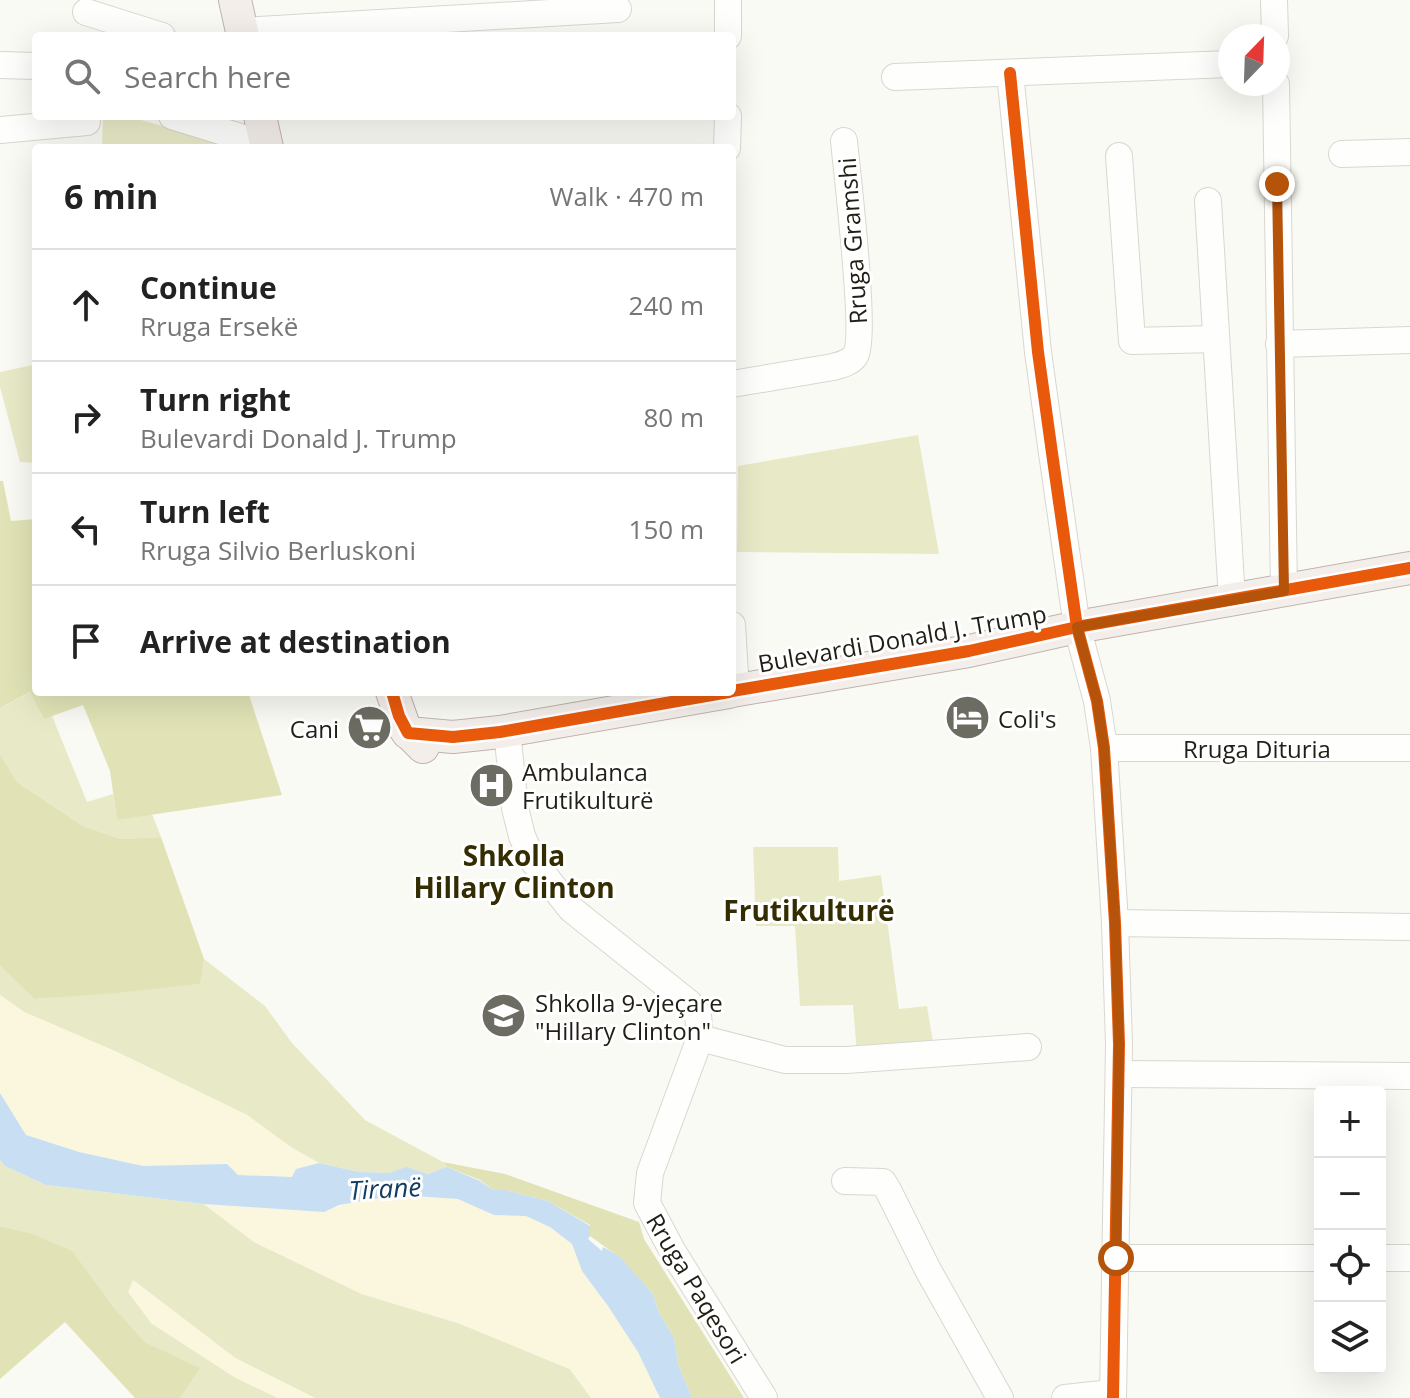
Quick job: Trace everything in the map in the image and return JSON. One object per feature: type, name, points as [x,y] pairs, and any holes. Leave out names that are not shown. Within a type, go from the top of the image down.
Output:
[{"type":"main road","name":"Bulevardi Donald J. Trump","points":[[736,690],[1410,568]]},
{"type":"main road","name":"Bulevardi Donald J. Trump","points":[[393,696],[408,733],[427,750],[462,757],[480,751],[503,732],[705,696]]},
{"type":"street","points":[[728,0],[728,32]]},
{"type":"street","points":[[1274,0],[1275,24]]},
{"type":"street","points":[[240,22],[618,9]]},
{"type":"street","points":[[86,12],[149,32]]},
{"type":"street","points":[[895,77],[1218,64]]},
{"type":"street","points":[[0,65],[32,66]]},
{"type":"street","points":[[1010,73],[1038,352],[1077,627],[1097,701],[1104,748],[1115,923],[1119,1074],[1112,1396],[1065,1398]]},
{"type":"street","points":[[1276,96],[1284,591]]},
{"type":"street","points":[[191,120],[265,136]]},
{"type":"street","points":[[727,144],[728,120]]},
{"type":"street","points":[[0,130],[87,129]]},
{"type":"street","name":"Rruga Gramshi","points":[[736,383],[833,367],[855,357],[859,309],[844,141]]},
{"type":"street","points":[[1342,154],[1410,152]]},
{"type":"street","points":[[1119,156],[1132,341],[1215,339]]},
{"type":"street","points":[[1208,201],[1232,600]]},
{"type":"street","points":[[1279,344],[1410,340]]},
{"type":"street","points":[[503,732],[515,808],[533,861],[571,909],[689,1003],[698,1015],[700,1038],[785,1060],[846,1060],[1028,1047]]},
{"type":"street","name":"Rruga Dituria","points":[[1104,748],[1410,748]]},
{"type":"street","points":[[1115,923],[1410,927]]},
{"type":"street","name":"Rruga Paqesori","points":[[700,1038],[650,1173],[647,1203],[673,1252],[764,1398]]},
{"type":"street","points":[[1119,1074],[1410,1076]]},
{"type":"street","points":[[845,1181],[883,1182],[1000,1398]]},
{"type":"street","points":[[1116,1258],[1314,1258]]},
{"type":"street","points":[[1386,1258],[1410,1258]]},
{"type":"green space","points":[[103,120],[141,120],[226,144],[102,144]]},
{"type":"green space","points":[[32,365],[32,463],[20,462],[0,387],[0,372]]},
{"type":"green space","points":[[918,435],[939,554],[737,552],[738,466]]},
{"type":"green space","points":[[0,481],[3,481],[11,521],[32,519],[32,696],[30,692],[0,708]]},
{"type":"green space","points":[[31,692],[44,719],[52,716],[87,802],[113,794],[117,820],[152,814],[161,837],[121,839],[83,826],[17,782],[0,754],[0,708]]},
{"type":"green space","points":[[32,696],[249,696],[282,795],[117,820],[110,771],[83,705],[44,719]]},
{"type":"green space","points":[[0,754],[17,782],[83,826],[121,839],[161,837],[204,959],[200,984],[35,999],[0,966]]},
{"type":"green space","points":[[753,847],[838,847],[839,881],[881,875],[899,1009],[927,1006],[934,1048],[857,1054],[853,1005],[800,1006],[795,926],[756,926]]},
{"type":"green space","points":[[204,959],[265,1006],[292,1043],[365,1120],[447,1167],[428,1174],[406,1168],[390,1173],[359,1172],[319,1163],[292,1148],[247,1115],[117,1052],[24,1012],[0,995],[0,966],[36,999],[199,984]]},
{"type":"green space","points":[[0,1160],[5,1166],[46,1185],[204,1204],[254,1242],[362,1294],[458,1323],[570,1369],[591,1398],[315,1398],[235,1358],[133,1280],[151,1323],[236,1378],[278,1398],[180,1398],[199,1368],[145,1342],[111,1304],[30,1233],[0,1226]]},
{"type":"green space","points":[[443,1162],[505,1174],[639,1222],[644,1239],[744,1398],[692,1398],[678,1364],[674,1338],[659,1313],[653,1294],[619,1257],[590,1236],[590,1225],[548,1201],[493,1190],[480,1180],[447,1167]]},
{"type":"green space","points":[[0,1226],[30,1233],[72,1251],[111,1304],[145,1342],[200,1368],[180,1398],[135,1398],[65,1322],[0,1379]]},
{"type":"sand","points":[[0,995],[24,1012],[117,1052],[247,1115],[292,1148],[319,1163],[296,1169],[292,1177],[237,1175],[226,1164],[143,1166],[79,1152],[26,1135],[0,1093]]},
{"type":"sand","points":[[414,1196],[458,1199],[494,1215],[526,1216],[550,1227],[572,1244],[582,1271],[638,1352],[660,1398],[591,1398],[570,1369],[458,1323],[362,1294],[254,1242],[204,1204],[324,1212],[357,1201]]},
{"type":"sand","points":[[133,1280],[235,1358],[315,1398],[278,1398],[236,1378],[151,1323],[128,1292]]},
{"type":"water","name":"Tiranë","points":[[0,1093],[26,1135],[79,1152],[143,1166],[227,1164],[238,1175],[292,1177],[296,1169],[319,1163],[359,1172],[390,1173],[406,1167],[428,1174],[447,1167],[493,1190],[548,1201],[590,1226],[588,1239],[602,1251],[603,1247],[619,1256],[653,1294],[659,1313],[674,1338],[678,1364],[692,1398],[660,1398],[638,1352],[582,1271],[572,1244],[550,1227],[526,1216],[494,1215],[458,1199],[414,1196],[339,1205],[324,1212],[204,1204],[46,1185],[5,1166],[0,1160]]},
{"type":"cycle path","points":[[1010,73],[1038,352],[1052,453],[1077,627],[1097,701],[1104,748],[1119,1044],[1113,1398]]},
{"type":"cycle path","points":[[736,690],[969,651],[1077,627],[1410,568]]},
{"type":"cycle path","points":[[393,696],[408,733],[453,737],[500,732],[706,696]]},
{"type":"place","name":"Coli's","points":[[967,718]]},
{"type":"place","name":"Cani","points":[[370,728]]},
{"type":"place","name":"Ambulanca Frutikulturë","points":[[491,785]]},
{"type":"place","name":"Shkolla 9-vjeçare \"Hillary Clinton\"","points":[[504,1016]]},
{"type":"district","name":"Shkolla Hillary Clinton","points":[[514,871]]},
{"type":"district","name":"Frutikulturë","points":[[809,910]]},
{"type":"route","points":[[1116,1258],[1119,1044],[1115,923],[1104,748],[1097,701],[1077,627],[1284,591],[1277,184]]}]
